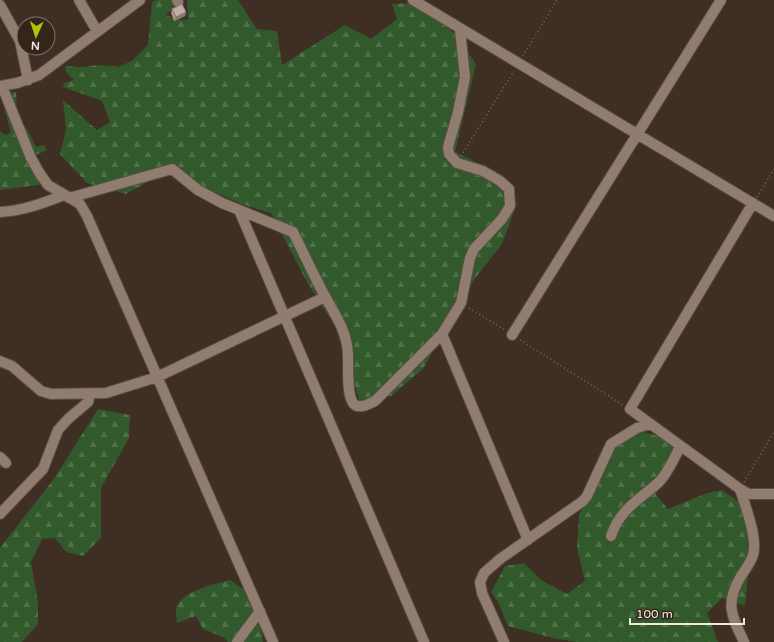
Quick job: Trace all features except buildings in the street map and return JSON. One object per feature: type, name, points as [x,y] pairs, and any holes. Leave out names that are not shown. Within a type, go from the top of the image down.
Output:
[{"type":"street","points":[[79,0],[97,31]]},
{"type":"street","points":[[140,0],[39,75],[28,80],[1,86],[31,158],[40,174],[48,185],[80,204],[87,216],[273,642]]},
{"type":"street","points":[[413,0],[460,30],[774,216]]},
{"type":"street","points":[[512,335],[721,0]]},
{"type":"street","points":[[0,5],[20,41],[28,80]]},
{"type":"street","points":[[0,212],[14,211],[42,204],[67,196],[172,169],[198,190],[239,210],[293,232],[325,297],[344,330],[348,346],[350,394],[353,403],[358,406],[364,406],[375,401],[442,334],[461,303],[470,258],[474,249],[502,219],[510,206],[509,189],[500,181],[483,171],[457,163],[449,154],[448,147],[458,112],[465,77],[460,30]]},
{"type":"street","points":[[753,203],[630,409],[680,447],[740,489],[749,494],[774,494]]},
{"type":"street","points":[[239,210],[424,642]]},
{"type":"street","points":[[1,359],[41,391],[51,394],[106,393],[123,389],[157,376],[325,297]]},
{"type":"street","points":[[442,334],[528,540]]},
{"type":"street","points":[[0,514],[43,469],[58,430],[68,419],[88,402],[90,394]]},
{"type":"street","points":[[504,642],[482,593],[480,582],[487,569],[583,501],[587,496],[611,444],[637,428],[650,424]]},
{"type":"street","points":[[611,536],[615,523],[622,513],[660,481],[680,447]]},
{"type":"street","points":[[740,489],[750,519],[754,546],[753,555],[733,589],[731,604],[734,621],[744,642]]},
{"type":"street","points":[[237,642],[260,611]]},
{"type":"path","points":[[457,163],[557,0]]},
{"type":"path","points":[[753,203],[774,169]]},
{"type":"path","points":[[461,303],[630,409]]},
{"type":"path","points":[[740,489],[774,432]]},
{"type":"green space","points":[[156,0],[182,0],[166,15],[175,19],[188,20],[187,0],[238,0],[257,29],[277,31],[282,65],[345,25],[371,39],[397,19],[392,4],[418,3],[456,35],[476,64],[455,152],[493,170],[517,203],[502,244],[473,281],[423,369],[391,396],[359,400],[350,367],[348,340],[333,323],[308,284],[271,213],[241,204],[164,169],[151,180],[126,194],[87,183],[60,154],[66,130],[63,100],[97,130],[110,122],[102,101],[63,87],[64,83],[74,80],[66,72],[65,66],[82,67],[99,65],[118,67],[132,61],[148,45],[152,2]]},
{"type":"green space","points":[[16,92],[17,115],[28,131],[36,147],[43,145],[47,150],[36,155],[35,162],[52,183],[0,190],[0,131],[5,135],[11,133],[0,93]]},
{"type":"green space","points":[[98,409],[130,415],[129,438],[101,488],[101,538],[83,556],[66,552],[55,538],[42,539],[31,562],[38,603],[38,624],[22,642],[0,642],[0,548],[53,480]]},
{"type":"green space","points":[[643,432],[661,437],[676,450],[656,495],[668,509],[707,493],[722,490],[754,513],[745,606],[722,598],[707,613],[718,642],[576,642],[553,638],[508,626],[498,602],[491,592],[505,566],[524,563],[541,580],[567,594],[585,581],[577,548],[579,515],[615,445]]},
{"type":"green space","points":[[230,580],[257,599],[263,642],[228,642],[224,638],[203,629],[196,616],[177,623],[176,610],[179,603],[190,593],[207,586]]}]
